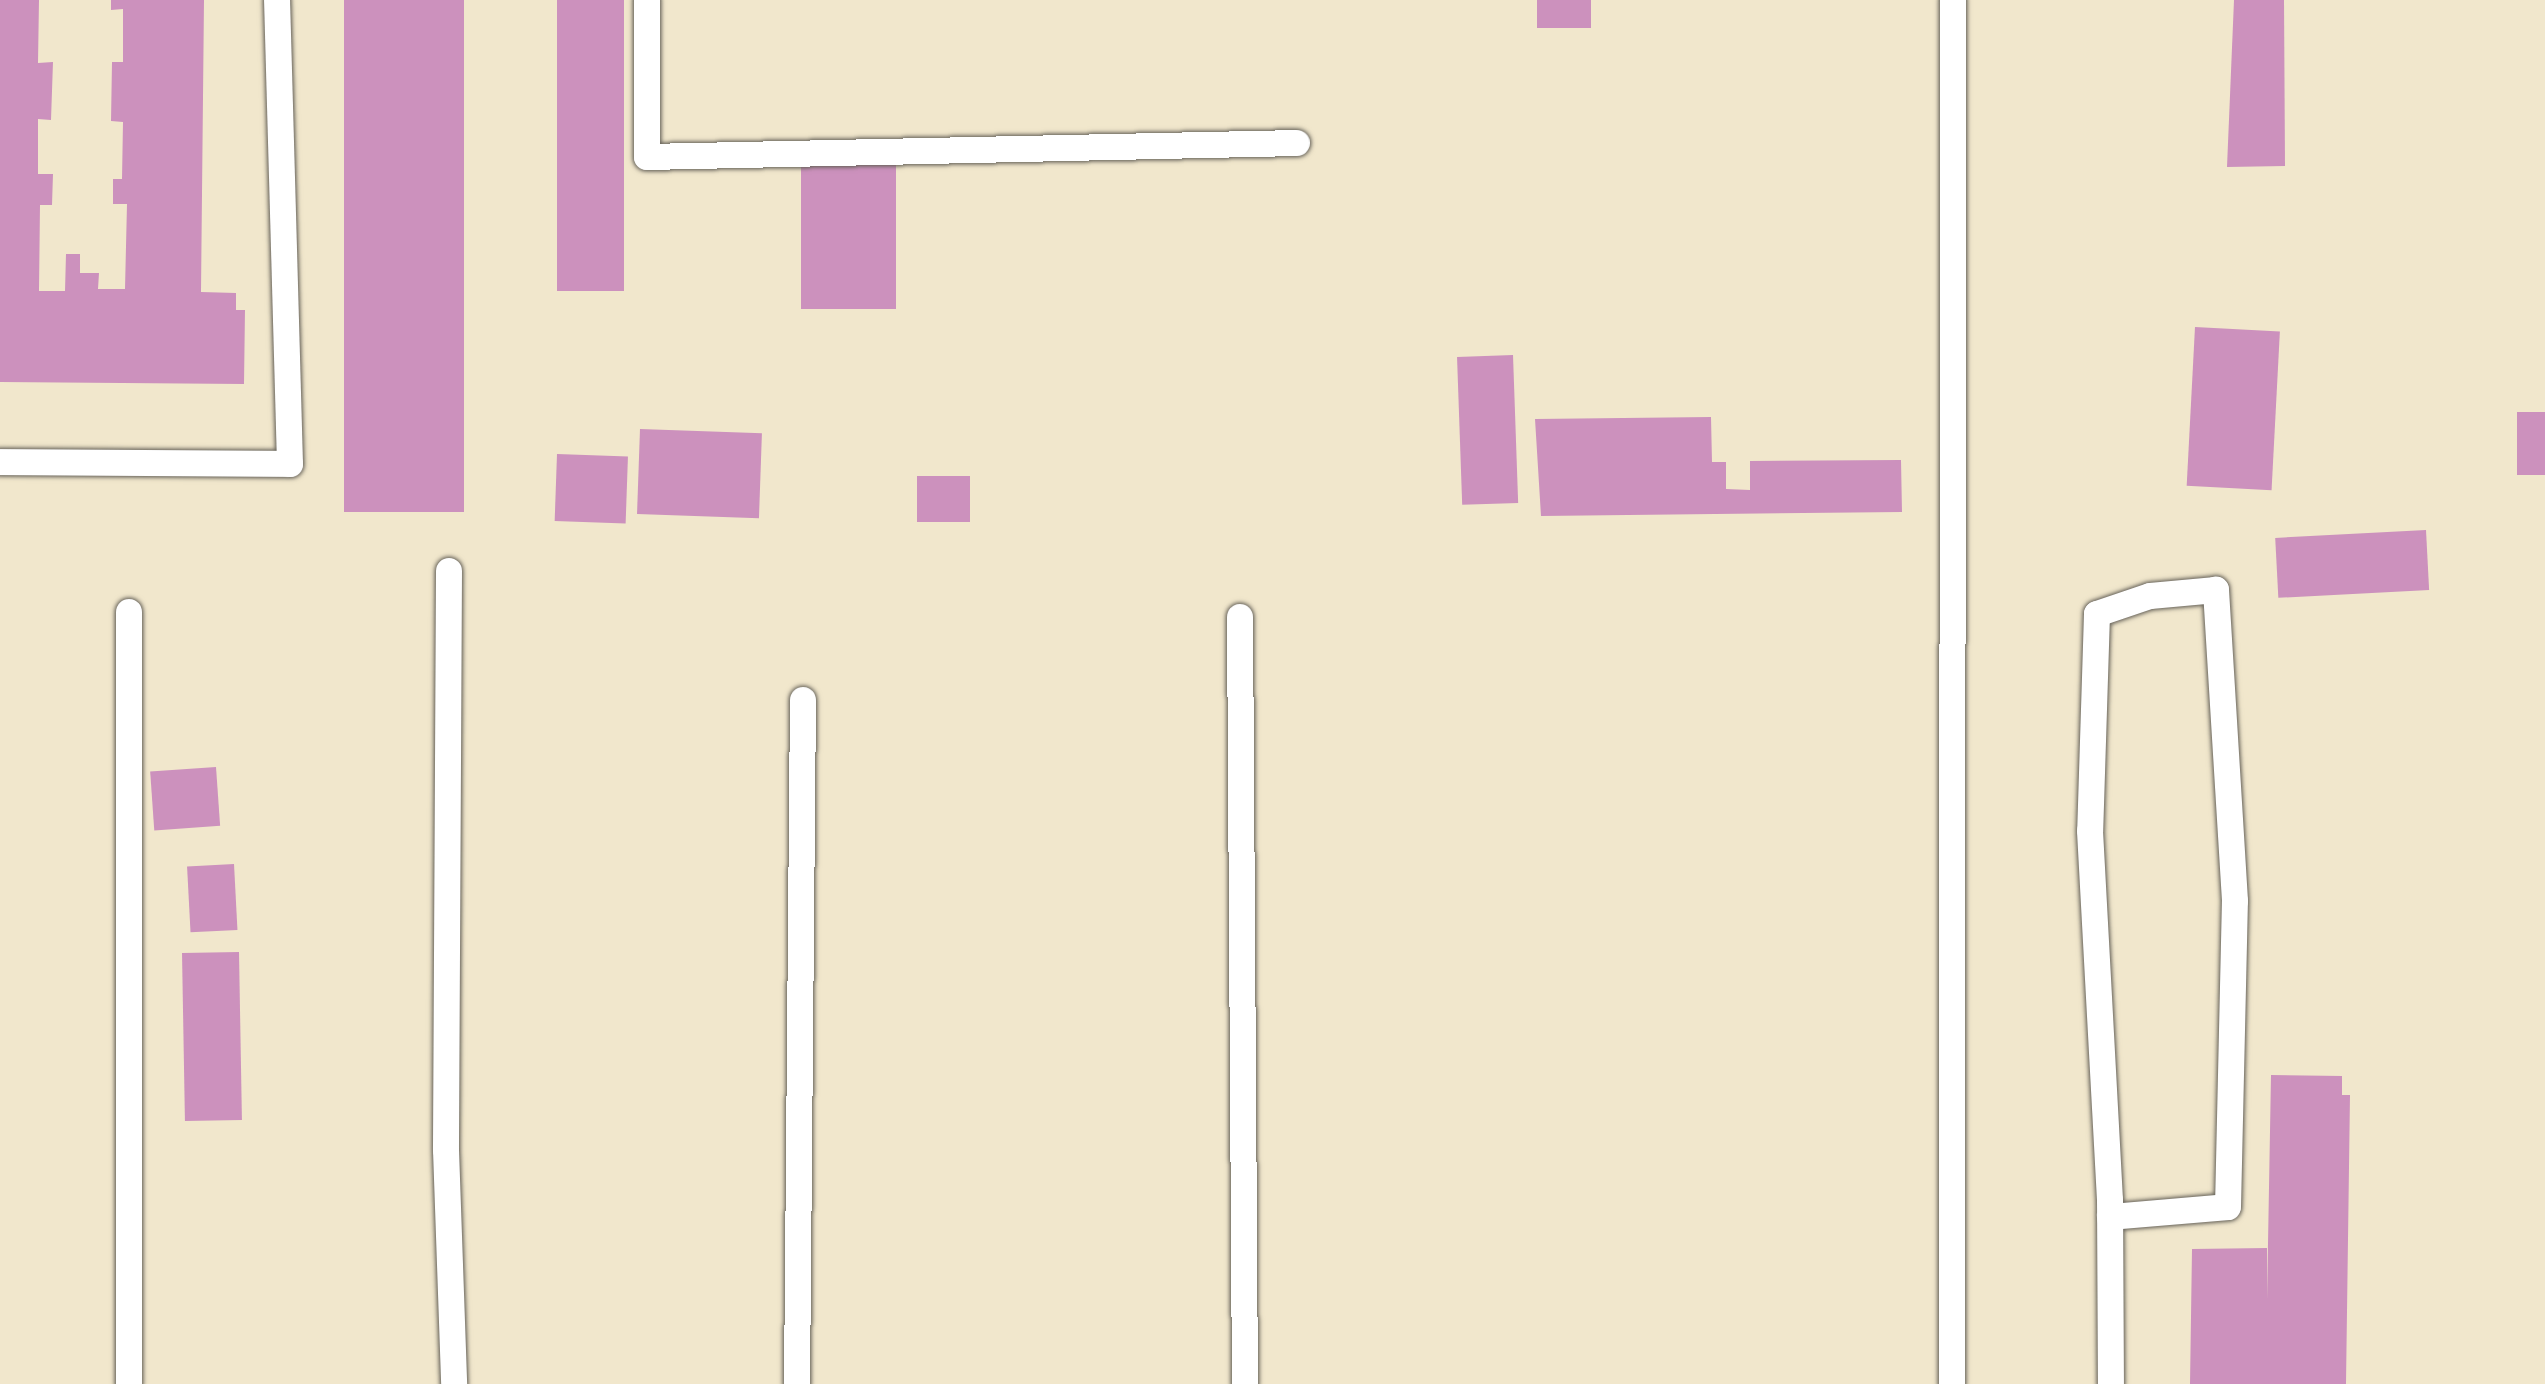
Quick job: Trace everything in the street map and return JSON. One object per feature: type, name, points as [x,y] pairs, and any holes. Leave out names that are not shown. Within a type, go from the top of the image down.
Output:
[{"type":"lane","points":[[0,462],[290,464],[277,0]]},
{"type":"lane","points":[[647,0],[647,157],[1297,143]]},
{"type":"lane","points":[[1952,1384],[1948,670],[1953,0]]},
{"type":"lane","points":[[449,571],[446,1150],[454,1384]]},
{"type":"lane","points":[[2110,1217],[2228,1207],[2235,901],[2216,590],[2150,596],[2097,614],[2090,831],[2110,1217],[2111,1384]]},
{"type":"lane","points":[[129,612],[129,1384]]},
{"type":"lane","points":[[1240,617],[1245,1384]]},
{"type":"lane","points":[[797,1384],[803,700]]},
{"type":"building","points":[[0,0],[39,0],[38,63],[53,62],[51,120],[38,119],[38,174],[53,174],[52,205],[40,205],[39,291],[65,291],[66,254],[80,254],[80,273],[99,273],[98,289],[125,289],[127,204],[113,204],[113,179],[122,179],[123,122],[111,121],[112,62],[123,62],[123,9],[111,10],[111,0],[204,0],[201,292],[236,293],[236,310],[245,310],[244,384],[0,382]]},
{"type":"building","points":[[344,0],[464,0],[464,512],[344,512]]},
{"type":"building","points":[[557,0],[624,0],[624,291],[557,291]]},
{"type":"building","points":[[1537,0],[1591,0],[1591,28],[1537,28]]},
{"type":"building","points":[[2234,0],[2284,0],[2285,166],[2227,167]]},
{"type":"building","points":[[801,165],[896,165],[896,309],[801,309]]},
{"type":"building","points":[[2195,327],[2280,331],[2272,490],[2187,486]]},
{"type":"building","points":[[1513,355],[1518,503],[1462,505],[1457,357]]},
{"type":"building","points":[[2517,412],[2545,412],[2545,475],[2517,475]]},
{"type":"building","points":[[1711,417],[1712,462],[1726,462],[1726,489],[1750,490],[1750,461],[1901,460],[1902,512],[1541,516],[1535,419]]},
{"type":"building","points":[[640,429],[762,433],[759,518],[637,514]]},
{"type":"building","points":[[557,454],[628,456],[626,523],[555,521]]},
{"type":"building","points":[[917,476],[970,476],[970,522],[917,522]]},
{"type":"building","points":[[2426,530],[2429,590],[2278,598],[2275,538]]},
{"type":"building","points":[[216,767],[220,826],[154,830],[150,772]]},
{"type":"building","points":[[234,864],[237,930],[191,932],[187,866]]},
{"type":"building","points":[[239,952],[242,1120],[185,1121],[182,953]]},
{"type":"building","points":[[2271,1075],[2342,1076],[2342,1095],[2350,1095],[2346,1384],[2190,1384],[2192,1249],[2267,1248],[2267,1300]]}]
